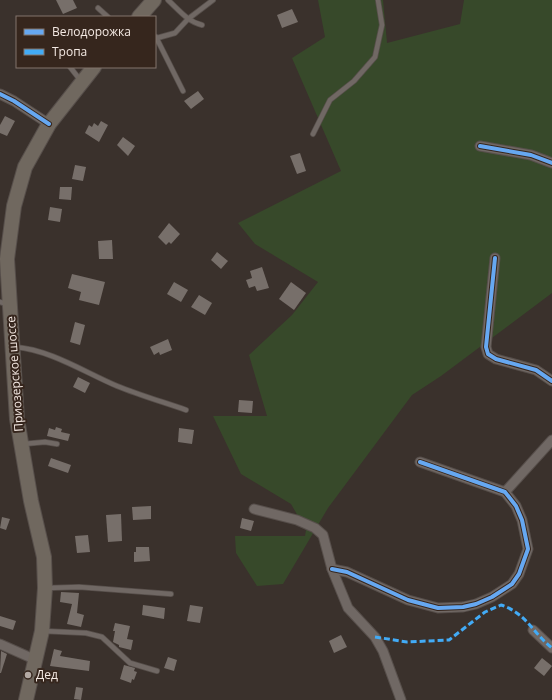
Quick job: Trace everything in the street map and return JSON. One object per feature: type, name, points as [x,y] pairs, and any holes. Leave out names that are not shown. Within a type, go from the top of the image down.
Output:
[{"type":"main road","points":[[140,16],[154,0]]},
{"type":"main road","name":"Приозерское шоссе","points":[[26,700],[42,631],[45,588],[44,557],[17,419],[13,347],[5,303],[7,259],[14,206],[25,167],[49,124],[81,81],[93,68]]},
{"type":"street","points":[[0,94],[14,101],[49,124]]},
{"type":"street","points":[[480,146],[531,155],[552,163]]},
{"type":"street","points":[[496,258],[486,347],[488,354],[496,360],[536,370],[552,381]]},
{"type":"street","points":[[505,492],[552,440]]},
{"type":"street","points":[[332,569],[347,572],[408,600],[438,608],[463,607],[492,597],[512,584],[519,574],[528,549],[522,520],[516,506],[505,492],[420,462]]},
{"type":"street","points":[[254,509],[297,520],[314,528],[323,535],[332,569],[348,608],[375,637],[384,651],[401,700]]},
{"type":"street","points":[[533,630],[552,648]]},
{"type":"street","points":[[0,644],[36,660]]},
{"type":"lane","points":[[168,0],[194,23],[202,25]]},
{"type":"lane","points":[[183,91],[156,37],[175,33],[188,18],[213,0]]},
{"type":"lane","points":[[313,134],[330,100],[354,81],[374,57],[382,25],[378,0]]},
{"type":"lane","points":[[98,8],[107,16]]},
{"type":"lane","points":[[71,68],[81,81]]},
{"type":"lane","points":[[13,347],[27,348],[62,360],[118,386],[186,410]]},
{"type":"lane","points":[[22,444],[45,442],[57,444]]},
{"type":"lane","points":[[45,588],[79,587],[171,594]]},
{"type":"lane","points":[[42,631],[86,633],[102,637],[130,664],[157,671]]},
{"type":"green space","points":[[318,0],[383,0],[387,43],[460,24],[464,0],[552,0],[552,293],[441,376],[412,395],[328,508],[283,584],[257,586],[236,553],[235,536],[305,536],[306,530],[291,504],[241,474],[213,416],[267,416],[249,355],[292,315],[318,282],[255,244],[238,223],[341,171],[292,58],[325,37]]},
{"type":"building","points":[[56,0],[73,0],[77,8],[63,14]]},
{"type":"building","points":[[292,9],[298,22],[282,28],[277,15]]},
{"type":"building","points":[[198,91],[204,99],[191,109],[184,101]]},
{"type":"building","points":[[5,116],[15,121],[7,136],[0,133],[0,125]]},
{"type":"building","points":[[101,121],[108,125],[99,142],[85,133],[89,125],[92,127],[94,123],[98,126]]},
{"type":"building","points":[[123,137],[135,146],[128,156],[117,145]]},
{"type":"building","points":[[300,153],[306,171],[297,174],[290,156]]},
{"type":"building","points":[[75,165],[86,167],[83,181],[72,179]]},
{"type":"building","points":[[60,187],[72,187],[71,200],[59,199]]},
{"type":"building","points":[[50,207],[62,209],[60,222],[48,220]]},
{"type":"building","points":[[169,223],[180,234],[171,244],[169,242],[166,245],[158,237]]},
{"type":"building","points":[[112,240],[113,259],[99,259],[98,241]]},
{"type":"building","points":[[217,252],[228,261],[221,269],[211,260]]},
{"type":"building","points":[[262,267],[269,288],[257,291],[255,286],[249,288],[246,280],[252,278],[250,271]]},
{"type":"building","points":[[72,274],[105,282],[99,305],[79,300],[81,292],[68,288]]},
{"type":"building","points":[[174,282],[188,290],[181,302],[167,294]]},
{"type":"building","points":[[291,282],[306,293],[294,310],[279,299]]},
{"type":"building","points":[[199,295],[212,303],[205,315],[191,307]]},
{"type":"building","points":[[75,322],[85,325],[80,345],[70,342]]},
{"type":"building","points":[[168,339],[172,350],[160,355],[159,352],[154,355],[150,347]]},
{"type":"building","points":[[78,377],[90,383],[85,393],[73,387]]},
{"type":"building","points":[[239,400],[253,401],[252,413],[238,412]]},
{"type":"building","points":[[56,427],[62,429],[61,432],[70,434],[68,441],[47,436],[49,428],[55,430]]},
{"type":"building","points":[[179,428],[194,430],[192,444],[178,442]]},
{"type":"building","points":[[51,458],[71,465],[68,473],[48,466]]},
{"type":"building","points":[[151,506],[151,519],[133,520],[132,507]]},
{"type":"building","points":[[121,514],[122,541],[108,542],[106,515]]},
{"type":"building","points":[[2,517],[10,519],[6,530],[0,528]]},
{"type":"building","points":[[242,518],[254,521],[251,531],[240,528]]},
{"type":"building","points":[[88,535],[90,552],[77,553],[75,536]]},
{"type":"building","points":[[136,547],[149,547],[150,561],[134,562],[134,552],[136,552]]},
{"type":"building","points":[[61,592],[79,593],[77,613],[84,615],[81,627],[67,624],[72,604],[60,602]]},
{"type":"building","points":[[143,605],[165,608],[164,619],[142,615]]},
{"type":"building","points":[[190,605],[203,607],[200,623],[187,621]]},
{"type":"building","points":[[0,616],[16,621],[13,630],[0,626]]},
{"type":"building","points":[[115,623],[130,626],[127,639],[133,640],[131,650],[119,647],[119,645],[113,642]]},
{"type":"building","points":[[341,635],[347,647],[334,653],[329,641]]},
{"type":"building","points":[[54,649],[62,651],[60,656],[90,661],[89,671],[50,666]]},
{"type":"building","points":[[1,651],[7,654],[0,673]]},
{"type":"building","points":[[168,657],[177,660],[174,671],[164,668]]},
{"type":"building","points":[[542,658],[552,666],[544,676],[534,668]]},
{"type":"building","points":[[124,665],[135,668],[134,671],[137,672],[131,683],[120,679]]},
{"type":"building","points":[[76,687],[83,688],[81,700],[74,699]]},
{"type":"marked path","points":[[375,637],[407,642],[449,640],[485,612],[501,605],[510,608],[523,618],[552,648]]},
{"type":"cycle path","points":[[0,94],[14,101],[49,124]]},
{"type":"cycle path","points":[[480,146],[531,155],[552,163]]},
{"type":"cycle path","points":[[495,258],[486,347],[488,354],[496,359],[536,370],[552,381]]},
{"type":"cycle path","points":[[332,569],[347,572],[408,600],[438,608],[463,607],[476,604],[492,597],[512,584],[519,574],[528,549],[522,520],[516,506],[505,492],[420,462]]},
{"type":"place","name":"Дед","points":[[28,675]]}]
